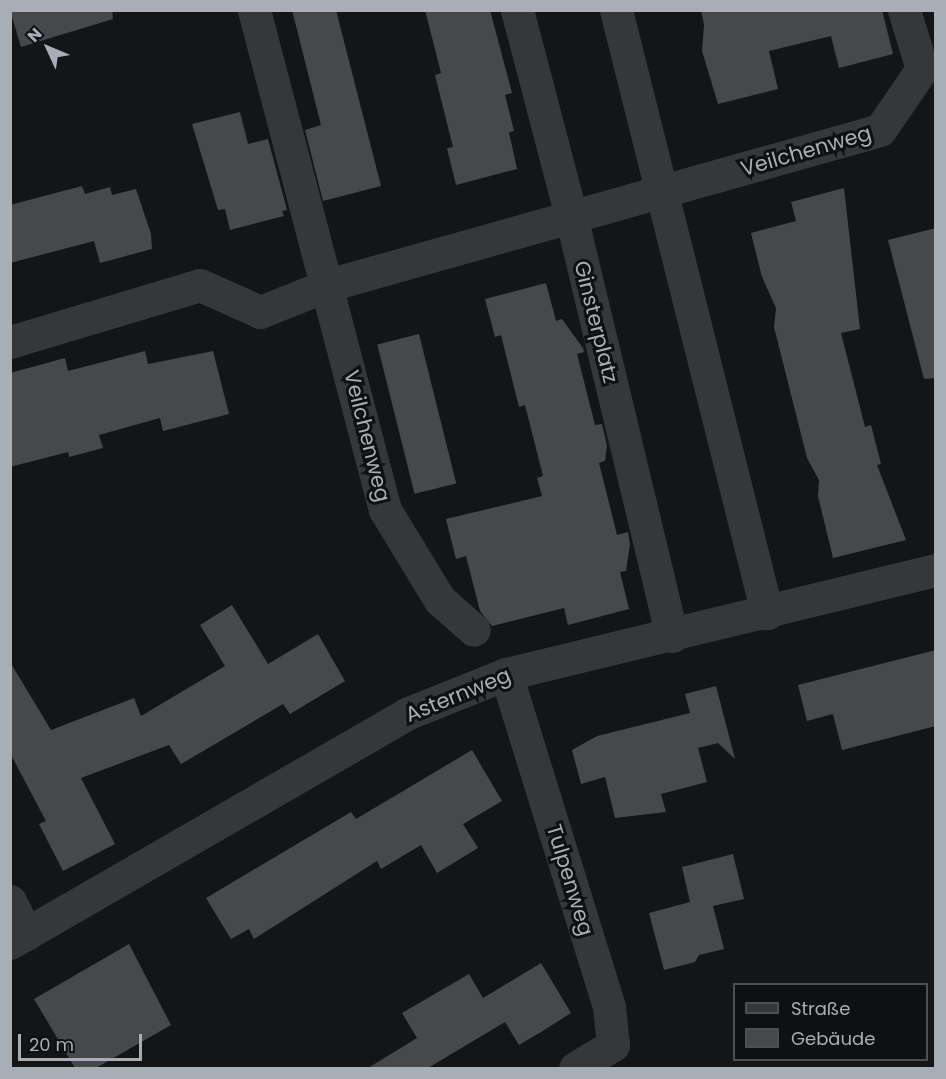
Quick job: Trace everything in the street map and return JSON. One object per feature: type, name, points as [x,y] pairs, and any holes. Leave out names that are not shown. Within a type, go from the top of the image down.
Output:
[{"type":"street","name":"Veilchenweg","points":[[254,10],[328,285],[385,510],[440,600],[474,630]]},
{"type":"street","name":"Ginsterplatz","points":[[517,10],[571,216],[672,636]]},
{"type":"street","points":[[616,10],[767,614]]},
{"type":"street","points":[[904,10],[929,73]]},
{"type":"street","name":"Veilchenweg","points":[[571,216],[880,130],[929,73]]},
{"type":"street","points":[[10,342],[200,285],[260,312],[328,285],[571,216]]},
{"type":"street","name":"Asternweg","points":[[10,901],[18,939],[406,714],[506,674],[767,614],[936,570]]},
{"type":"street","name":"Tulpenweg","points":[[506,674],[609,1007],[613,1045],[575,1068]]},
{"type":"building","points":[[10,10],[112,10],[113,19],[21,47]]},
{"type":"building","points":[[292,10],[336,10],[381,186],[323,201],[305,130],[321,125]]},
{"type":"building","points":[[425,10],[490,10],[512,93],[505,95],[514,131],[509,132],[517,169],[456,185],[447,148],[453,147],[435,75],[441,73]]},
{"type":"building","points":[[701,10],[882,10],[893,54],[839,68],[831,36],[769,51],[778,89],[718,104],[702,51],[704,25]]},
{"type":"building","points":[[240,112],[248,144],[268,139],[287,210],[282,211],[284,216],[230,230],[225,209],[218,210],[192,124]]},
{"type":"building","points":[[82,186],[85,194],[110,187],[112,195],[136,189],[151,234],[152,249],[100,263],[94,241],[10,263],[10,205]]},
{"type":"building","points":[[844,188],[860,329],[841,333],[865,427],[871,425],[881,464],[877,465],[906,540],[833,558],[818,496],[819,480],[807,458],[774,327],[776,308],[762,277],[751,233],[796,221],[791,202]]},
{"type":"building","points":[[936,228],[936,378],[924,379],[888,240]]},
{"type":"building","points":[[546,283],[556,321],[562,319],[583,348],[584,352],[577,354],[595,425],[602,424],[607,446],[605,461],[599,463],[617,535],[628,532],[630,544],[626,571],[620,572],[629,609],[568,625],[564,608],[492,626],[480,611],[466,556],[456,559],[446,519],[542,496],[537,478],[543,476],[525,405],[519,407],[501,335],[495,337],[485,299]]},
{"type":"building","points":[[419,334],[456,483],[415,494],[377,344]]},
{"type":"building","points":[[145,351],[148,364],[213,351],[229,414],[163,431],[160,418],[99,435],[103,448],[69,457],[68,452],[10,467],[10,373],[65,358],[68,371]]},
{"type":"building","points":[[232,605],[268,664],[318,634],[345,681],[290,714],[283,704],[181,764],[169,745],[81,778],[115,844],[63,871],[39,824],[46,821],[10,753],[10,662],[51,730],[134,698],[141,716],[225,666],[200,625]]},
{"type":"building","points":[[936,650],[936,726],[842,750],[833,714],[807,721],[798,685]]},
{"type":"building","points":[[716,686],[735,759],[718,743],[698,748],[707,782],[661,794],[666,812],[615,818],[605,777],[581,784],[572,750],[597,736],[690,713],[685,694]]},
{"type":"building","points":[[472,750],[502,801],[463,824],[478,848],[437,873],[421,845],[381,869],[377,861],[254,939],[249,929],[231,939],[206,898],[351,812],[356,819]]},
{"type":"building","points":[[733,854],[744,899],[713,906],[724,949],[699,955],[695,962],[664,970],[649,913],[690,902],[682,867]]},
{"type":"building","points":[[129,944],[171,1025],[96,1068],[75,1068],[34,999]]},
{"type":"building","points":[[541,963],[571,1013],[541,1032],[519,1045],[505,1022],[428,1068],[368,1068],[417,1038],[402,1013],[469,974],[483,998]]}]
